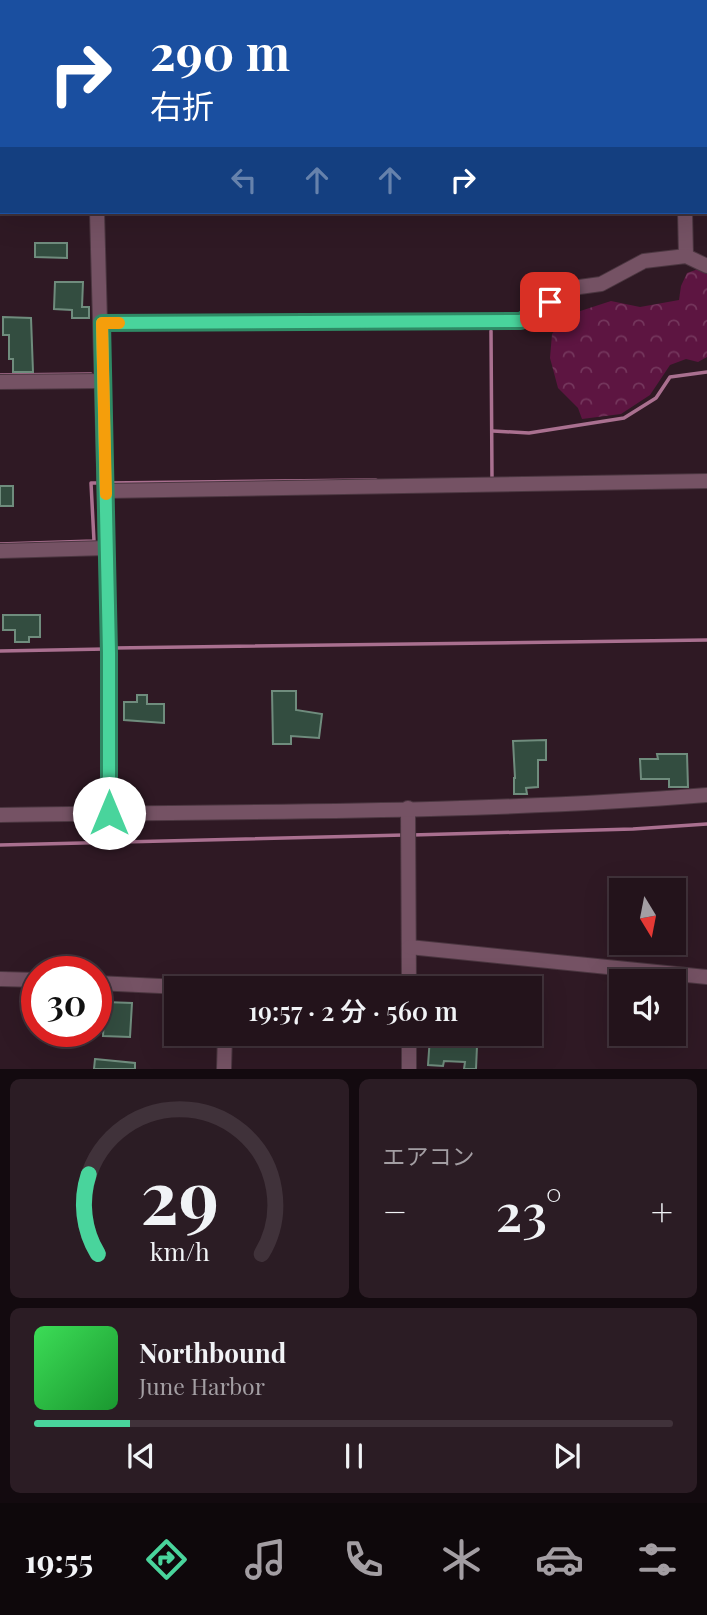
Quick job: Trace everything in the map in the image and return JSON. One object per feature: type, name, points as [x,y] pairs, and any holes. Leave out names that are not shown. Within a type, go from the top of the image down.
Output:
[{"type":"street","points":[[97,214],[107,548],[109,813]]},
{"type":"street","points":[[685,214],[686,256]]},
{"type":"street","points":[[102,323],[521,321],[572,288],[601,284],[644,261],[686,256],[707,266]]},
{"type":"street","points":[[0,382],[103,381]]},
{"type":"street","points":[[105,485],[707,481]]},
{"type":"street","points":[[0,551],[107,548]]},
{"type":"street","points":[[0,815],[617,803],[707,795]]},
{"type":"street","points":[[408,808],[409,976]]},
{"type":"street","points":[[409,947],[707,977]]},
{"type":"street","points":[[0,979],[21,980]]},
{"type":"street","points":[[112,984],[164,986]]},
{"type":"street","points":[[224,1069],[225,1046]]},
{"type":"street","points":[[409,1046],[409,1069]]},
{"type":"green space","points":[[701,268],[707,271],[707,357],[698,362],[686,359],[670,365],[650,395],[621,414],[582,419],[578,408],[558,388],[550,358],[552,334],[568,315],[611,301],[640,307],[679,300],[687,273]]},
{"type":"building","points":[[35,243],[67,243],[67,258],[35,257]]},
{"type":"building","points":[[55,282],[83,282],[82,307],[89,307],[89,318],[72,318],[72,310],[54,309]]},
{"type":"building","points":[[3,317],[31,318],[33,372],[13,372],[13,359],[9,359],[9,335],[3,335]]},
{"type":"building","points":[[0,486],[13,486],[13,506],[0,506]]},
{"type":"building","points":[[3,615],[40,615],[40,637],[29,637],[29,642],[15,642],[15,630],[3,630]]},
{"type":"building","points":[[272,691],[296,691],[296,710],[322,714],[319,738],[291,736],[291,744],[273,744]]},
{"type":"building","points":[[137,695],[147,695],[147,704],[164,704],[164,723],[124,720],[124,702],[137,702]]},
{"type":"building","points":[[546,740],[546,760],[538,760],[538,787],[526,788],[527,794],[514,794],[513,741]]},
{"type":"building","points":[[657,754],[687,754],[688,787],[669,787],[669,779],[641,779],[640,759],[658,759]]},
{"type":"building","points":[[112,1002],[132,1003],[130,1037],[112,1036]]},
{"type":"building","points":[[429,1046],[477,1046],[476,1069],[464,1069],[465,1062],[444,1061],[443,1066],[428,1065]]},
{"type":"building","points":[[95,1059],[135,1063],[135,1069],[94,1069]]},
{"type":"waterway","points":[[491,331],[492,478]]},
{"type":"waterway","points":[[493,431],[529,433],[624,418],[656,398],[670,377],[707,372]]},
{"type":"waterway","points":[[0,375],[91,374]]},
{"type":"waterway","points":[[107,483],[376,480]]},
{"type":"waterway","points":[[0,544],[94,541],[91,483],[99,483]]},
{"type":"waterway","points":[[114,648],[707,640]]},
{"type":"waterway","points":[[0,651],[106,649]]},
{"type":"waterway","points":[[412,835],[633,829],[707,824]]},
{"type":"waterway","points":[[0,845],[404,835]]},
{"type":"slow traffic","points":[[106,494],[102,323],[119,323]]},
{"type":"route","points":[[109,813],[109,653],[102,323],[521,321],[550,302]]}]
